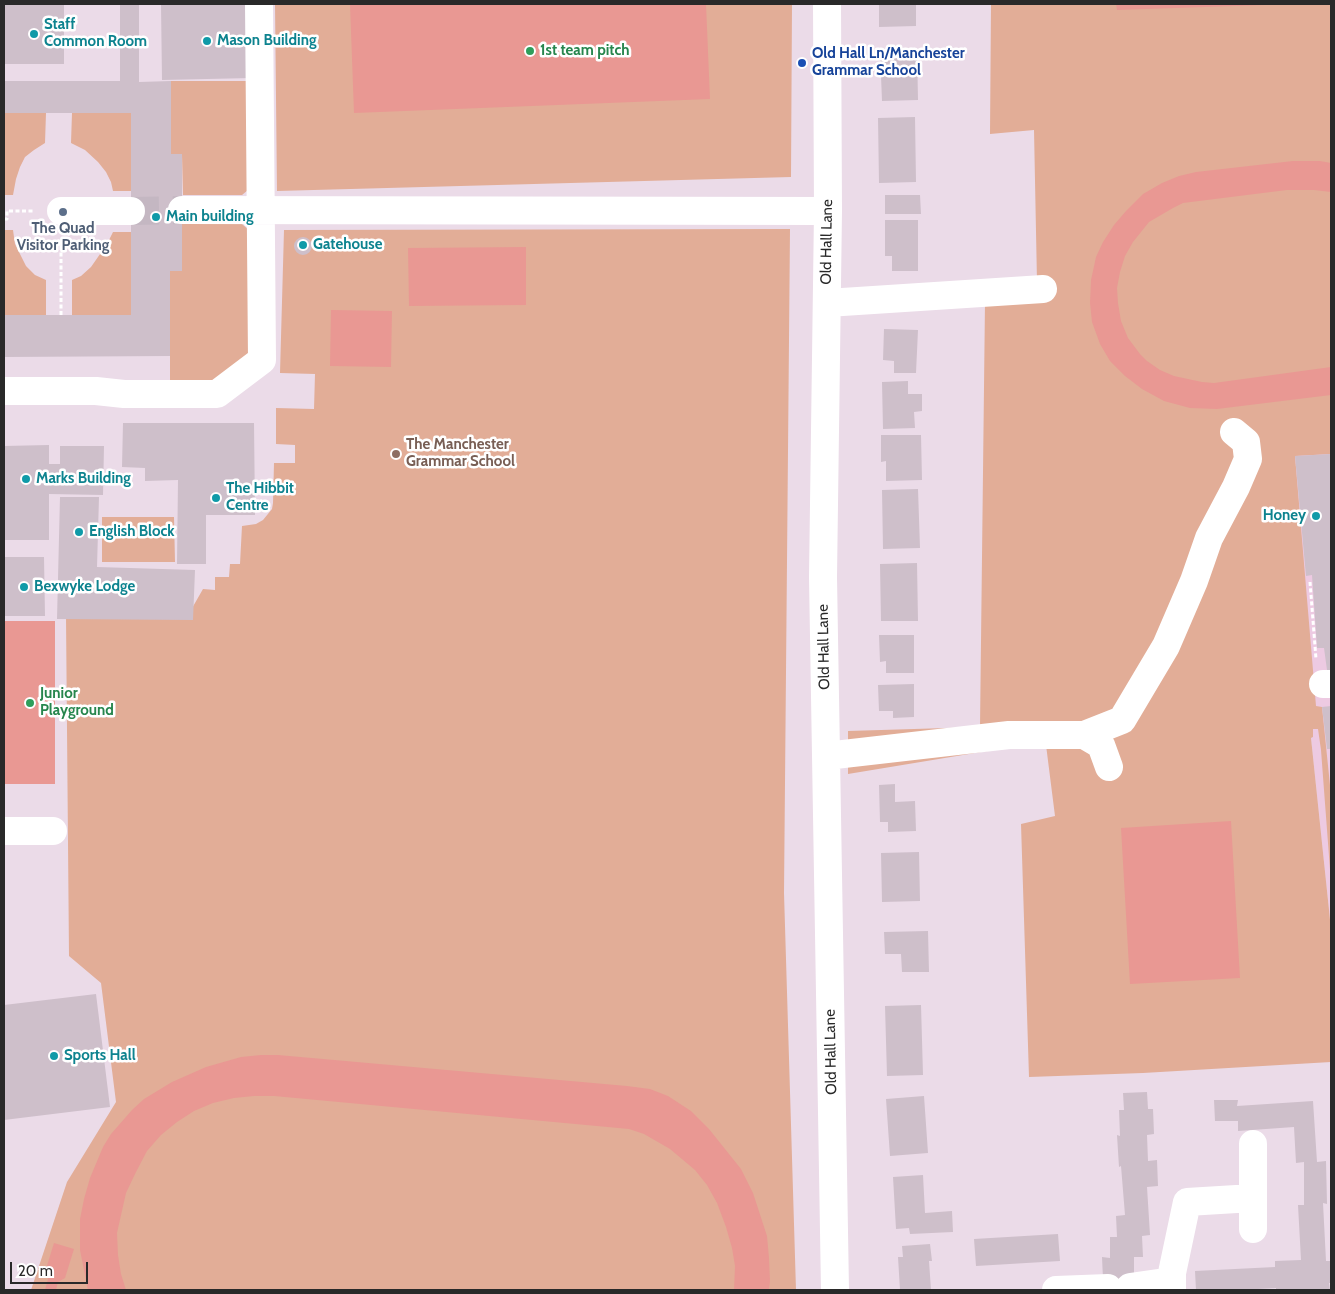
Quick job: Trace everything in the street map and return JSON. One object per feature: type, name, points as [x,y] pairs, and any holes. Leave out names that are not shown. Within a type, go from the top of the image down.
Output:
[{"type":"street","points":[[4,391],[217,394],[262,360],[259,4]]},
{"type":"street","name":"Old Hall Lane","points":[[827,4],[828,211],[822,577],[835,1290]]},
{"type":"street","points":[[182,210],[828,211]]},
{"type":"street","points":[[61,211],[131,211]]},
{"type":"street","points":[[827,303],[1043,288]]},
{"type":"street","points":[[826,756],[1009,735],[1084,735],[1122,720],[1166,646],[1194,581],[1209,538],[1236,487],[1248,459],[1246,442],[1234,432]]},
{"type":"street","points":[[1084,735],[1101,745],[1109,767]]},
{"type":"street","points":[[4,831],[53,831]]},
{"type":"street","points":[[1253,1144],[1253,1229]]},
{"type":"street","points":[[1056,1290],[1172,1286],[1172,1273],[1188,1202],[1253,1198]]},
{"type":"path","points":[[4,219],[7,219],[7,211],[61,211],[61,315]]},
{"type":"path","points":[[1310,582],[1317,678],[1320,683],[1327,684]]},
{"type":"shaded area","points":[[275,4],[792,4],[791,177],[277,191]]},
{"type":"shaded area","name":"1st team pitch","points":[[350,4],[706,4],[710,99],[354,113]]},
{"type":"shaded area","points":[[991,4],[1331,4],[1331,454],[1295,456],[1316,706],[1322,707],[1331,795],[1331,883],[1321,750],[1318,729],[1313,729],[1313,737],[1311,738],[1331,929],[1331,1062],[1143,1073],[1029,1077],[1021,824],[1055,816],[1046,745],[981,752],[848,774],[848,731],[980,727],[985,302],[1037,282],[1034,130],[990,134]]},
{"type":"shaded area","points":[[1116,4],[1294,4],[1117,10]]},
{"type":"shaded area","points":[[171,81],[249,81],[248,190],[242,195],[183,195],[182,155],[171,154]]},
{"type":"shaded area","points":[[4,113],[46,113],[45,143],[25,157],[16,179],[13,195],[4,195]]},
{"type":"shaded area","points":[[72,113],[131,113],[131,191],[113,191],[106,172],[98,162],[85,150],[71,143]]},
{"type":"shaded area","points":[[1293,161],[1331,163],[1331,192],[1287,190],[1183,203],[1173,208],[1149,222],[1133,242],[1125,256],[1120,272],[1117,288],[1118,303],[1121,321],[1128,338],[1147,361],[1160,370],[1174,376],[1214,383],[1331,367],[1331,395],[1217,409],[1190,408],[1164,401],[1142,389],[1110,361],[1100,344],[1092,322],[1090,303],[1091,280],[1096,257],[1114,225],[1143,194],[1179,176],[1196,172]]},
{"type":"shaded area","points":[[182,224],[242,224],[251,232],[250,359],[217,383],[170,383],[170,271],[182,271]]},
{"type":"shaded area","name":"The Manchester Grammar School","points":[[790,229],[784,893],[796,1290],[31,1290],[67,1182],[116,1102],[101,983],[69,956],[66,616],[187,617],[203,589],[215,590],[215,577],[229,577],[230,564],[240,564],[242,526],[256,524],[263,520],[272,509],[274,463],[295,463],[295,445],[276,444],[276,408],[314,409],[315,374],[280,373],[284,230]]},
{"type":"shaded area","points":[[4,230],[13,230],[15,244],[26,266],[35,275],[46,280],[46,315],[4,315]]},
{"type":"shaded area","points":[[113,232],[131,232],[131,315],[72,315],[72,280],[81,276],[91,267]]},
{"type":"shaded area","points":[[526,247],[526,305],[409,306],[408,248]]},
{"type":"shaded area","points":[[331,310],[392,311],[391,367],[330,366]]},
{"type":"shaded area","points":[[1331,436],[1331,929],[1311,738],[1313,737],[1294,439]]},
{"type":"shaded area","points":[[102,517],[174,517],[175,562],[102,562]]},
{"type":"shaded area","name":"Junior Playground","points":[[4,621],[55,621],[55,784],[4,784]]},
{"type":"shaded area","points":[[1231,821],[1240,978],[1130,984],[1121,828]]},
{"type":"shaded area","points":[[261,1055],[627,1086],[650,1089],[668,1096],[691,1111],[709,1129],[741,1169],[753,1193],[767,1236],[769,1290],[734,1290],[735,1266],[732,1248],[717,1203],[707,1185],[695,1170],[670,1149],[644,1134],[629,1129],[274,1096],[254,1096],[213,1103],[194,1111],[161,1135],[147,1151],[126,1193],[117,1233],[121,1274],[126,1290],[88,1290],[80,1250],[80,1219],[90,1178],[103,1147],[111,1134],[144,1099],[172,1082],[206,1067],[241,1057]]},
{"type":"shaded area","points":[[54,1243],[74,1249],[65,1278],[58,1282],[56,1290],[45,1290],[48,1279],[45,1272]]},
{"type":"building","name":"Staff Common Room","points":[[4,4],[64,4],[64,64],[4,64]]},
{"type":"building","name":"Main building","points":[[120,4],[139,4],[139,82],[171,81],[171,154],[182,154],[182,271],[170,271],[170,356],[4,357],[4,315],[131,315],[131,113],[4,113],[4,81],[120,81]]},
{"type":"building","name":"Mason Building","points":[[161,4],[252,4],[252,78],[162,80]]},
{"type":"building","points":[[879,4],[916,4],[916,26],[879,27]]},
{"type":"building","points":[[917,49],[918,100],[882,101],[880,50]]},
{"type":"building","points":[[915,117],[916,182],[879,183],[878,118]]},
{"type":"building","points":[[885,195],[920,195],[921,214],[885,214]]},
{"type":"building","points":[[885,220],[918,220],[918,271],[892,271],[892,256],[885,256]]},
{"type":"building","name":"Gatehouse","points":[[303,237],[309,240],[312,246],[309,252],[303,255],[297,252],[294,246],[297,240]]},
{"type":"building","points":[[884,329],[918,330],[916,373],[894,373],[894,361],[883,360]]},
{"type":"building","points":[[908,381],[908,394],[922,394],[922,411],[914,412],[915,428],[883,429],[882,382]]},
{"type":"building","name":"The Hibbit Centre","points":[[123,423],[254,423],[255,515],[206,515],[206,564],[177,564],[178,480],[145,481],[145,468],[122,467]]},
{"type":"building","points":[[881,435],[921,435],[922,480],[886,481],[886,461],[881,462]]},
{"type":"building","name":"Marks Building","points":[[49,445],[49,464],[60,464],[60,446],[104,446],[103,495],[49,494],[49,540],[4,540],[4,446]]},
{"type":"building","name":"Honey","points":[[1331,454],[1331,670],[1327,670],[1324,648],[1317,648],[1312,575],[1306,576],[1295,456]]},
{"type":"building","points":[[918,489],[920,548],[883,549],[882,490]]},
{"type":"building","name":"English Block","points":[[60,497],[99,497],[97,567],[195,570],[193,620],[57,619]]},
{"type":"building","name":"Bexwyke Lodge","points":[[4,557],[44,557],[45,616],[4,616]]},
{"type":"building","points":[[917,563],[918,621],[881,621],[880,564]]},
{"type":"building","points":[[879,635],[914,635],[914,673],[886,673],[886,661],[880,662]]},
{"type":"building","points":[[914,684],[914,717],[893,718],[893,711],[879,711],[878,685]]},
{"type":"building","points":[[1331,706],[1331,749],[1327,749],[1322,707]]},
{"type":"building","points":[[895,784],[895,802],[915,801],[916,831],[888,832],[888,822],[880,822],[879,785]]},
{"type":"building","points":[[919,852],[920,901],[882,902],[881,853]]},
{"type":"building","points":[[928,931],[929,972],[902,972],[901,954],[885,954],[884,932]]},
{"type":"building","name":"Sports Hall","points":[[96,994],[110,1107],[4,1120],[4,1005]]},
{"type":"building","points":[[921,1005],[923,1075],[887,1076],[885,1006]]},
{"type":"building","points":[[1147,1092],[1148,1109],[1153,1109],[1154,1134],[1147,1135],[1148,1161],[1157,1160],[1158,1186],[1147,1187],[1150,1235],[1142,1236],[1143,1257],[1134,1257],[1134,1278],[1130,1290],[1103,1279],[1102,1257],[1110,1258],[1110,1237],[1117,1237],[1116,1216],[1125,1215],[1117,1135],[1120,1136],[1119,1110],[1124,1110],[1123,1093]]},
{"type":"building","points":[[924,1096],[928,1153],[890,1156],[886,1099]]},
{"type":"building","points":[[1214,1100],[1238,1100],[1237,1106],[1313,1101],[1317,1162],[1326,1161],[1327,1204],[1323,1203],[1326,1261],[1331,1261],[1330,1290],[1276,1290],[1276,1288],[1196,1290],[1195,1271],[1275,1267],[1275,1261],[1301,1260],[1298,1205],[1304,1205],[1304,1162],[1296,1163],[1294,1127],[1238,1131],[1238,1121],[1215,1121]]},
{"type":"building","points":[[923,1175],[925,1213],[952,1211],[953,1232],[910,1234],[909,1228],[896,1229],[893,1177]]},
{"type":"building","points":[[1058,1234],[1060,1261],[976,1266],[974,1239]]},
{"type":"building","points":[[930,1244],[932,1261],[929,1261],[931,1290],[900,1290],[898,1257],[903,1257],[902,1246]]},
{"type":"tunnel","points":[[131,211],[182,210]]},
{"type":"place","name":"Staff Common Room","points":[[34,34]]},
{"type":"place","name":"Mason Building","points":[[207,41]]},
{"type":"place","name":"1st team pitch","points":[[530,51]]},
{"type":"place","name":"Old Hall Ln/Manchester Grammar School","points":[[802,63]]},
{"type":"place","name":"The Quad Visitor Parking","points":[[63,212]]},
{"type":"place","name":"Main building","points":[[156,217]]},
{"type":"place","name":"Gatehouse","points":[[303,245]]},
{"type":"place","name":"The Manchester Grammar School","points":[[396,454]]},
{"type":"place","name":"Marks Building","points":[[26,479]]},
{"type":"place","name":"The Hibbit Centre","points":[[216,498]]},
{"type":"place","name":"Honey","points":[[1316,516]]},
{"type":"place","name":"English Block","points":[[79,532]]},
{"type":"place","name":"Bexwyke Lodge","points":[[24,587]]},
{"type":"place","name":"Junior Playground","points":[[30,703]]},
{"type":"place","name":"Sports Hall","points":[[54,1056]]}]
